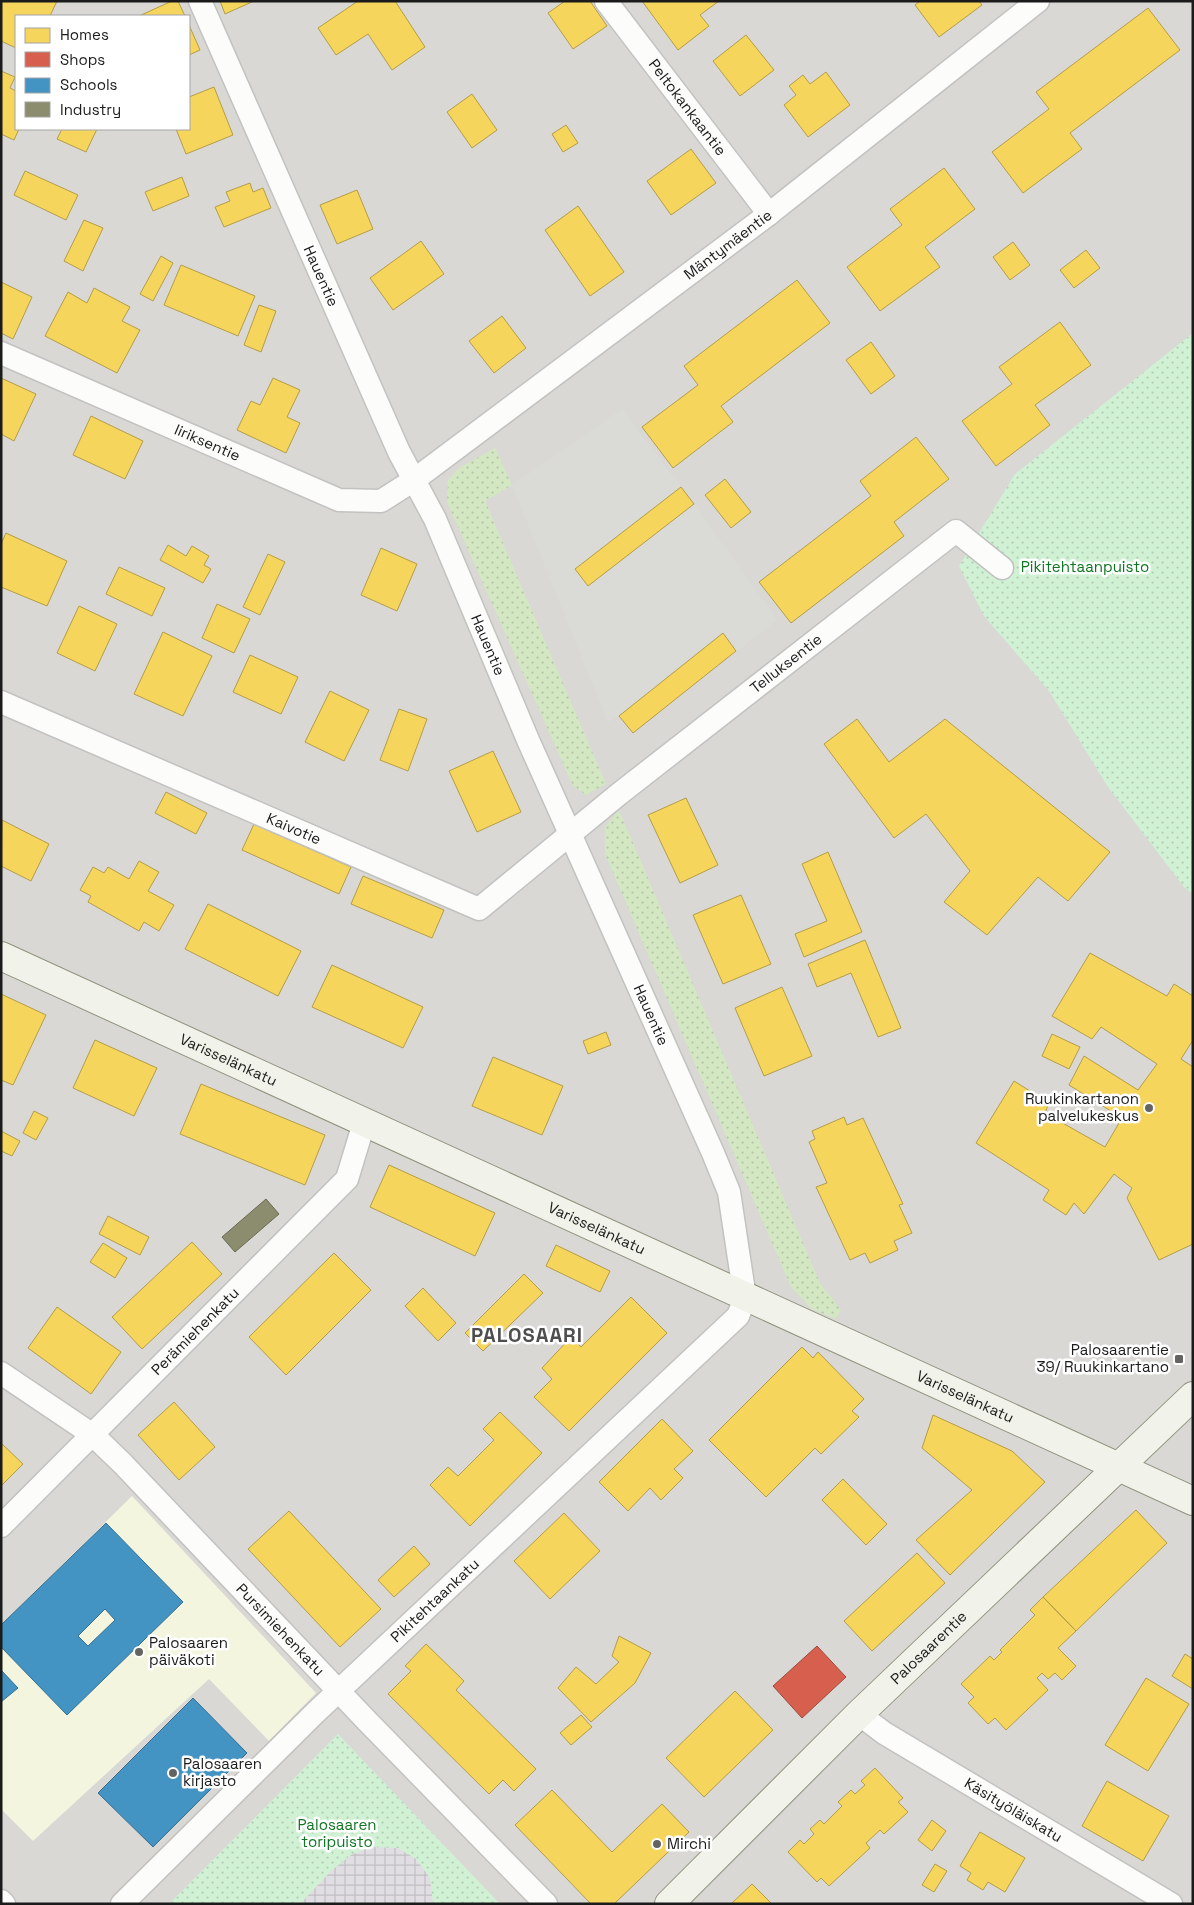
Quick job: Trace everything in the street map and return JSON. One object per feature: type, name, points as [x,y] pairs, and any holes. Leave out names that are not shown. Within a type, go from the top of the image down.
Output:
[{"type":"street","name":"Hauentie","points":[[200,1],[395,443],[435,519],[519,719],[729,1192],[745,1298]]},
{"type":"street","name":"Peltokankaantie","points":[[606,1],[769,214]]},
{"type":"street","name":"Mäntymäentie","points":[[414,480],[769,214],[1023,6]]},
{"type":"street","name":"Iiriksentie","points":[[1,353],[339,500],[381,501],[414,480]]},
{"type":"street","name":"Telluksentie","points":[[571,835],[619,794],[956,531],[1002,568]]},
{"type":"street","name":"Kaivotie","points":[[1,702],[480,908],[571,835]]},
{"type":"street","name":"Varisselänkatu","points":[[1,956],[745,1298],[1121,1467],[1193,1502]]},
{"type":"street","name":"Perämiehenkatu","points":[[1,1526],[347,1179],[364,1122]]},
{"type":"street","name":"Pikitehtaankatu","points":[[122,1904],[339,1691],[738,1316],[745,1298]]},
{"type":"street","name":"Pursimiehenkatu","points":[[1,1372],[93,1435],[546,1904]]},
{"type":"street","name":"Palosaarentie","points":[[669,1904],[859,1714],[1121,1467],[1193,1396]]},
{"type":"street","name":"Käsityöläiskatu","points":[[859,1714],[884,1733],[1172,1904]]},
{"type":"street","points":[[1,1900],[4,1904]]},
{"type":"shaded area","points":[[1,1],[1193,1],[1193,1904],[1,1904]]},
{"type":"shaded area","points":[[622,409],[694,504],[777,620],[633,733],[619,716],[608,722],[512,485]]},
{"type":"shaded area","name":"Palosaaren päiväkoti","points":[[132,1496],[316,1693],[269,1741],[209,1679],[33,1841],[1,1809],[1,1625]]},
{"type":"shaded area","points":[[371,1847],[398,1848],[416,1859],[430,1878],[433,1904],[300,1904],[331,1871],[351,1855]]},
{"type":"green space","name":"Pikitehtaanpuisto","points":[[1193,333],[1193,894],[1184,887],[1108,787],[1049,691],[984,616],[959,566],[1015,474]]},
{"type":"green space","points":[[495,448],[512,485],[485,501],[606,784],[586,795],[573,786],[447,502],[448,480],[459,468]]},
{"type":"green space","points":[[619,810],[820,1283],[841,1310],[836,1319],[812,1309],[791,1287],[605,854],[605,827]]},
{"type":"green space","name":"Palosaaren toripuisto","points":[[338,1734],[500,1904],[169,1904]]},
{"type":"building: Homes","points":[[1,1],[57,1],[50,15],[15,15],[15,48],[1,41]]},
{"type":"building: Homes","points":[[172,1],[178,1],[185,15],[141,15]]},
{"type":"building: Homes","points":[[220,1],[254,1],[225,14]]},
{"type":"building: Homes","points":[[358,1],[395,1],[425,47],[392,70],[368,34],[336,55],[318,28]]},
{"type":"building: Homes","points":[[565,1],[590,1],[607,26],[573,49],[548,13]]},
{"type":"building: Homes","points":[[642,1],[719,1],[700,15],[709,26],[678,50]]},
{"type":"building: Homes","points":[[920,1],[979,1],[982,5],[939,37],[915,5]]},
{"type":"building: Homes","points":[[1148,8],[1180,50],[1070,133],[1082,149],[1023,193],[992,152],[1049,109],[1036,92]]},
{"type":"building: Homes","points":[[190,27],[200,50],[190,55]]},
{"type":"building: Homes","points":[[746,35],[774,70],[740,96],[713,61]]},
{"type":"building: Homes","points":[[1,71],[15,77],[10,88],[15,90],[15,130],[19,130],[14,140],[1,134]]},
{"type":"building: Homes","points":[[826,72],[850,105],[808,137],[784,105],[796,95],[789,86],[803,75],[810,84]]},
{"type":"building: Homes","points":[[214,87],[233,135],[186,154],[176,130],[190,130],[190,97]]},
{"type":"building: Homes","points":[[472,94],[497,130],[472,148],[447,112]]},
{"type":"building: Homes","points":[[566,125],[578,143],[563,152],[552,134]]},
{"type":"building: Homes","points":[[62,130],[97,130],[86,152],[57,139]]},
{"type":"building: Homes","points":[[691,149],[716,183],[671,215],[647,181]]},
{"type":"building: Homes","points":[[944,168],[975,209],[925,247],[940,267],[880,311],[847,267],[902,225],[890,209]]},
{"type":"building: Homes","points":[[25,171],[78,195],[66,220],[14,195]]},
{"type":"building: Homes","points":[[182,177],[189,196],[153,211],[145,192]]},
{"type":"building: Homes","points":[[250,183],[253,192],[263,188],[271,208],[224,227],[215,207],[230,201],[226,192]]},
{"type":"building: Homes","points":[[357,190],[373,229],[337,244],[320,205]]},
{"type":"building: Homes","points":[[578,206],[624,272],[590,296],[545,230]]},
{"type":"building: Homes","points":[[84,220],[103,228],[83,271],[64,261]]},
{"type":"building: Homes","points":[[421,241],[444,274],[393,310],[370,278]]},
{"type":"building: Homes","points":[[1013,242],[1030,265],[1010,280],[993,257]]},
{"type":"building: Homes","points":[[1086,250],[1100,268],[1074,288],[1060,270]]},
{"type":"building: Homes","points":[[161,256],[173,263],[153,301],[140,294]]},
{"type":"building: Homes","points":[[181,265],[255,296],[238,336],[164,305]]},
{"type":"building: Homes","points":[[797,280],[830,323],[721,406],[733,422],[673,468],[642,427],[698,385],[684,366]]},
{"type":"building: Homes","points":[[1,282],[32,297],[13,339],[1,333]]},
{"type":"building: Homes","points":[[94,288],[130,307],[122,321],[140,330],[117,373],[45,336],[68,292],[87,303]]},
{"type":"building: Homes","points":[[259,305],[276,311],[261,352],[244,345]]},
{"type":"building: Homes","points":[[502,316],[526,348],[494,373],[469,341]]},
{"type":"building: Homes","points":[[1060,322],[1091,365],[1035,405],[1050,425],[996,466],[962,421],[1012,384],[999,367]]},
{"type":"building: Homes","points":[[871,342],[895,376],[871,394],[846,360]]},
{"type":"building: Homes","points":[[1,378],[36,394],[14,441],[1,434]]},
{"type":"building: Homes","points":[[273,378],[300,390],[287,417],[300,423],[286,453],[237,430],[251,401],[260,405]]},
{"type":"building: Homes","points":[[91,416],[143,441],[125,479],[73,455]]},
{"type":"building: Homes","points":[[916,437],[949,479],[894,522],[904,536],[791,623],[759,582],[871,496],[860,481]]},
{"type":"building: Homes","points":[[725,479],[751,512],[731,528],[705,495]]},
{"type":"building: Homes","points":[[681,487],[694,504],[588,586],[575,569]]},
{"type":"building: Homes","points":[[6,533],[67,561],[47,606],[1,587],[1,544]]},
{"type":"building: Homes","points":[[168,545],[186,556],[192,546],[209,556],[204,565],[211,569],[203,583],[160,560]]},
{"type":"building: Homes","points":[[381,548],[417,564],[397,611],[361,595]]},
{"type":"building: Homes","points":[[268,554],[285,562],[260,615],[243,607]]},
{"type":"building: Homes","points":[[119,567],[165,588],[152,616],[106,594]]},
{"type":"building: Homes","points":[[217,604],[250,619],[234,653],[202,638]]},
{"type":"building: Homes","points":[[79,606],[117,624],[95,671],[57,653]]},
{"type":"building: Homes","points":[[163,632],[212,656],[183,716],[134,694]]},
{"type":"building: Homes","points":[[723,633],[736,651],[633,733],[619,716]]},
{"type":"building: Homes","points":[[250,655],[298,677],[281,714],[233,692]]},
{"type":"building: Homes","points":[[330,691],[369,710],[344,761],[305,742]]},
{"type":"building: Homes","points":[[399,709],[427,719],[408,771],[380,760]]},
{"type":"building: Homes","points":[[857,719],[889,762],[945,719],[1110,852],[1068,901],[1038,877],[987,935],[944,902],[970,871],[926,814],[894,838],[824,744]]},
{"type":"building: Homes","points":[[493,751],[521,812],[477,832],[449,771]]},
{"type":"building: Homes","points":[[166,792],[207,813],[196,834],[155,813]]},
{"type":"building: Homes","points":[[686,798],[718,865],[680,883],[648,815]]},
{"type":"building: Homes","points":[[2,820],[49,844],[31,881],[1,866]]},
{"type":"building: Homes","points":[[254,824],[351,867],[339,894],[242,850]]},
{"type":"building: Homes","points":[[828,852],[862,932],[804,957],[795,934],[827,921],[802,864]]},
{"type":"building: Homes","points":[[139,861],[159,872],[148,891],[174,905],[159,931],[144,922],[139,931],[88,902],[91,896],[80,890],[93,867],[104,873],[108,867],[129,879]]},
{"type":"building: Homes","points":[[363,876],[444,910],[432,938],[351,904]]},
{"type":"building: Homes","points":[[741,895],[771,964],[723,984],[693,915]]},
{"type":"building: Homes","points":[[208,904],[301,951],[278,996],[185,949]]},
{"type":"building: Homes","points":[[865,940],[901,1028],[878,1037],[851,973],[817,987],[808,964]]},
{"type":"building: Homes","name":"Ruukinkartanon palvelukeskus","points":[[1090,953],[1167,996],[1174,984],[1193,996],[1193,1040],[1181,1059],[1193,1067],[1193,1244],[1159,1260],[1127,1198],[1132,1188],[1114,1174],[1084,1214],[1074,1203],[1066,1215],[1043,1200],[1049,1190],[976,1143],[1014,1081],[1049,1103],[1045,1113],[1105,1147],[1122,1118],[1069,1085],[1084,1056],[1138,1090],[1157,1064],[1101,1027],[1092,1039],[1052,1016]]},
{"type":"building: Homes","points":[[332,965],[423,1007],[403,1048],[312,1007]]},
{"type":"building: Homes","points":[[782,987],[812,1056],[764,1076],[735,1008]]},
{"type":"building: Homes","points":[[1,994],[46,1015],[13,1085],[1,1080]]},
{"type":"building: Homes","points":[[606,1032],[611,1045],[588,1054],[583,1041]]},
{"type":"building: Homes","points":[[1052,1034],[1080,1047],[1069,1069],[1042,1056]]},
{"type":"building: Homes","points":[[95,1040],[157,1068],[134,1116],[73,1088]]},
{"type":"building: Homes","points":[[493,1057],[563,1086],[542,1135],[472,1106]]},
{"type":"building: Homes","points":[[201,1084],[325,1135],[305,1185],[180,1134]]},
{"type":"building: Homes","points":[[34,1111],[48,1118],[36,1140],[23,1133]]},
{"type":"building: Homes","points":[[844,1117],[847,1125],[863,1118],[903,1204],[899,1205],[912,1233],[894,1241],[898,1250],[870,1263],[865,1253],[850,1260],[816,1187],[827,1183],[809,1142],[815,1139],[812,1131]]},
{"type":"building: Homes","points":[[1,1131],[20,1141],[12,1156],[1,1151]]},
{"type":"building: Homes","points":[[389,1165],[495,1213],[475,1256],[370,1207]]},
{"type":"building: Homes","points":[[108,1216],[149,1237],[140,1255],[99,1234]]},
{"type":"building: Homes","points":[[192,1242],[222,1274],[142,1349],[112,1317]]},
{"type":"building: Homes","points":[[103,1243],[127,1258],[115,1278],[90,1262]]},
{"type":"building: Homes","points":[[556,1245],[610,1271],[600,1292],[546,1266]]},
{"type":"building: Homes","points":[[334,1253],[371,1290],[286,1375],[249,1337]]},
{"type":"building: Homes","points":[[524,1274],[543,1293],[483,1351],[465,1333]]},
{"type":"building: Homes","points":[[423,1288],[456,1323],[438,1341],[405,1306]]},
{"type":"building: Homes","points":[[631,1297],[667,1333],[569,1431],[534,1397],[552,1379],[542,1368],[571,1337],[581,1347]]},
{"type":"building: Homes","points":[[57,1307],[121,1352],[91,1394],[28,1348]]},
{"type":"building: Homes","points":[[802,1347],[813,1358],[818,1352],[864,1399],[852,1411],[859,1417],[821,1454],[815,1448],[766,1497],[709,1440]]},
{"type":"building: Homes","points":[[174,1402],[215,1447],[179,1480],[138,1435]]},
{"type":"building: Homes","points":[[500,1412],[542,1453],[470,1526],[430,1485],[448,1467],[458,1476],[494,1440],[483,1429]]},
{"type":"building: Homes","points":[[933,1415],[1012,1451],[1045,1482],[950,1575],[916,1540],[972,1490],[922,1448]]},
{"type":"building: Homes","points":[[662,1419],[693,1451],[674,1469],[683,1478],[661,1500],[650,1488],[628,1511],[599,1482]]},
{"type":"building: Homes","points":[[1,1443],[23,1464],[1,1486]]},
{"type":"building: Homes","points":[[843,1479],[887,1524],[866,1545],[822,1500]]},
{"type":"building: Homes","points":[[1136,1510],[1167,1543],[1076,1631],[1043,1597]]},
{"type":"building: Homes","points":[[289,1511],[381,1609],[340,1647],[248,1549]]},
{"type":"building: Homes","points":[[564,1513],[600,1551],[550,1599],[514,1561]]},
{"type":"building: Homes","points":[[414,1546],[430,1564],[394,1597],[378,1580]]},
{"type":"building: Homes","points":[[917,1553],[945,1583],[872,1651],[844,1621]]},
{"type":"building: Homes","points":[[1043,1597],[1076,1631],[1058,1648],[1076,1666],[1062,1680],[1055,1673],[1048,1679],[1042,1673],[1037,1678],[1048,1690],[1006,1730],[995,1718],[988,1724],[968,1703],[974,1697],[961,1684],[990,1656],[994,1660],[1002,1652],[1000,1650],[1035,1615],[1030,1610]]},
{"type":"building: Homes","points":[[619,1636],[651,1653],[635,1683],[591,1722],[558,1688],[576,1667],[596,1684],[619,1662],[612,1656]]},
{"type":"building: Homes","points":[[426,1644],[464,1681],[456,1690],[536,1769],[514,1791],[503,1780],[489,1794],[388,1694],[411,1671],[405,1666]]},
{"type":"building: Homes","points":[[1185,1654],[1193,1659],[1193,1689],[1172,1676]]},
{"type":"building: Homes","points":[[1146,1678],[1189,1704],[1148,1771],[1105,1745]]},
{"type":"building: Homes","points":[[735,1691],[773,1730],[704,1797],[666,1758]]},
{"type":"building: Homes","points":[[581,1715],[592,1727],[571,1745],[560,1733]]},
{"type":"building: Homes","points":[[875,1768],[903,1798],[898,1802],[908,1812],[884,1834],[880,1830],[866,1843],[870,1848],[829,1886],[821,1878],[817,1882],[788,1852],[800,1840],[804,1844],[814,1834],[810,1829],[820,1820],[824,1824],[842,1806],[838,1802],[851,1790],[855,1794],[865,1785],[861,1781]]},
{"type":"building: Homes","points":[[1107,1781],[1169,1816],[1143,1861],[1082,1826]]},
{"type":"building: Homes","points":[[552,1790],[612,1852],[662,1804],[689,1832],[614,1904],[591,1904],[515,1825]]},
{"type":"building: Homes","points":[[932,1820],[946,1831],[932,1851],[918,1840]]},
{"type":"building: Homes","points":[[980,1832],[1025,1858],[1005,1892],[988,1882],[983,1890],[967,1880],[971,1873],[960,1866]]},
{"type":"building: Homes","points":[[935,1864],[947,1871],[934,1892],[922,1885]]},
{"type":"building: Homes","points":[[752,1884],[772,1904],[731,1904]]},
{"type":"building: Shops","points":[[817,1646],[846,1677],[802,1718],[773,1686]]},
{"type":"building: Schools","points":[[106,1523],[183,1602],[67,1715],[1,1647],[1,1625]],"holes":[[[105,1609],[115,1620],[88,1646],[78,1636]]]},
{"type":"building: Schools","points":[[1,1670],[18,1688],[1,1702]]},
{"type":"building: Schools","name":"Palosaaren kirjasto","points":[[193,1698],[247,1753],[153,1847],[98,1793]]},
{"type":"building: Industry","points":[[266,1199],[279,1214],[235,1252],[222,1237]]},
{"type":"place","name":"Ruukinkartanon palvelukeskus","points":[[1149,1108]]},
{"type":"place","name":"Palosaarentie 39/ Ruukinkartano","points":[[1179,1359]]},
{"type":"place","name":"Palosaaren päiväkoti","points":[[139,1652]]},
{"type":"place","name":"Palosaaren kirjasto","points":[[173,1773]]},
{"type":"place","name":"Mirchi","points":[[657,1844]]},
{"type":"district","name":"PALOSAARI","points":[[527,1335]]}]
